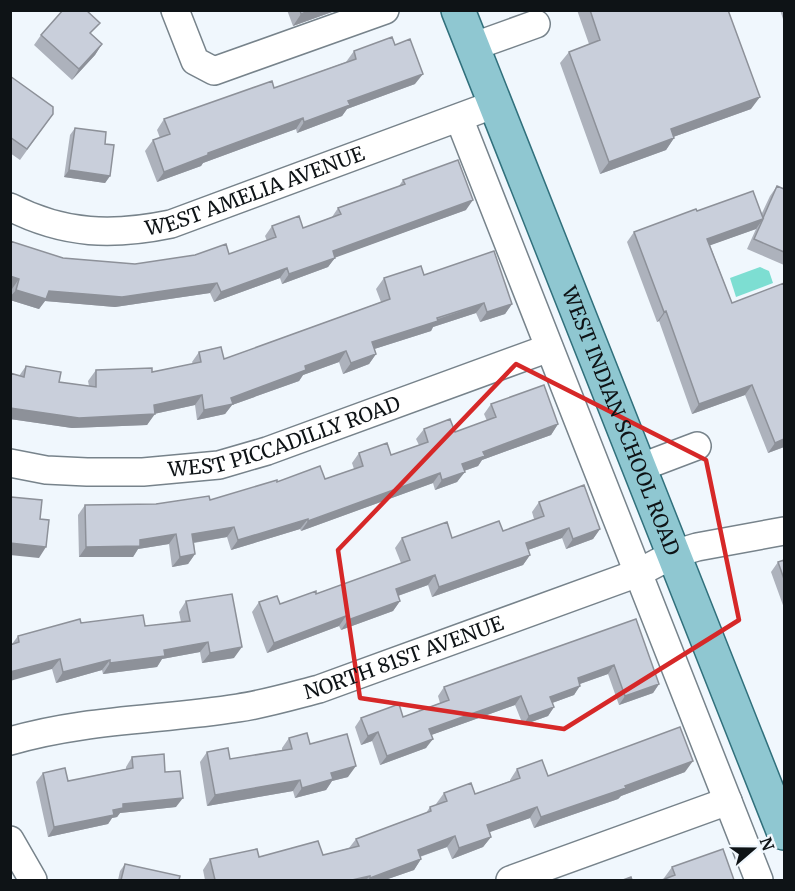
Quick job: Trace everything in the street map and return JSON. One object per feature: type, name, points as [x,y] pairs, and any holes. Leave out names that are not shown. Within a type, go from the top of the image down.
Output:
[{"type":"main road","name":"WEST INDIAN SCHOOL ROAD","points":[[458,10],[784,832]]},
{"type":"street","points":[[175,10],[195,61],[214,71],[385,10]]},
{"type":"street","points":[[472,46],[536,24]]},
{"type":"street","name":"WEST AMELIA AVENUE","points":[[10,207],[34,218],[79,231],[108,232],[161,226],[199,215],[495,104]]},
{"type":"street","name":"WEST INDIAN SCHOOL ROAD","points":[[459,118],[759,880]]},
{"type":"street","name":"WEST PICCADILLY ROAD","points":[[10,464],[46,470],[87,472],[142,472],[219,465],[267,450],[549,348]]},
{"type":"street","points":[[639,468],[697,446]]},
{"type":"street","name":"NORTH 81ST AVENUE","points":[[10,741],[93,724],[237,708],[277,700],[328,685],[638,573],[674,554],[697,547],[784,531]]},
{"type":"street","points":[[510,880],[728,801]]},
{"type":"street","points":[[10,840],[33,880]]},
{"type":"highlighted area","points":[[516,364],[706,460],[739,620],[564,729],[360,698],[338,550]]},
{"type":"shaded area","points":[[760,267],[769,271],[773,283],[736,297],[730,278]]},
{"type":"building","points":[[63,10],[86,10],[100,23],[90,33],[102,44],[79,69],[41,35]]},
{"type":"building","points":[[590,10],[728,10],[760,97],[671,129],[674,138],[609,162],[569,52],[600,40]]},
{"type":"building","points":[[392,37],[395,45],[410,39],[423,74],[348,101],[350,105],[304,122],[303,118],[164,172],[153,140],[170,134],[164,119],[272,81],[274,88],[356,59],[354,51]]},
{"type":"building","points":[[10,76],[53,107],[53,114],[27,149],[10,137]]},
{"type":"building","points":[[75,128],[106,132],[105,144],[114,145],[110,176],[69,170]]},
{"type":"building","points":[[458,160],[473,200],[333,251],[335,258],[289,274],[287,268],[221,292],[217,283],[122,297],[49,291],[46,299],[16,290],[19,279],[10,276],[10,241],[63,258],[135,264],[195,255],[226,244],[229,254],[276,237],[272,226],[299,216],[303,228],[341,214],[338,208],[405,184],[403,180]]},
{"type":"building","points":[[777,186],[784,189],[784,252],[754,239],[763,219],[707,239],[732,303],[784,283],[784,439],[775,443],[752,385],[699,404],[666,311],[664,312],[634,232],[753,191],[763,218]]},
{"type":"building","points":[[494,251],[512,304],[487,312],[484,303],[437,318],[438,321],[372,342],[376,354],[351,363],[346,351],[305,366],[306,370],[231,398],[233,404],[204,410],[202,395],[154,405],[155,414],[79,418],[10,408],[10,373],[24,377],[26,366],[61,372],[59,382],[96,387],[96,370],[152,368],[152,372],[201,362],[199,352],[221,347],[224,359],[390,299],[384,278],[421,266],[424,275]]},
{"type":"building","points":[[544,385],[558,424],[483,452],[485,456],[462,464],[465,472],[442,480],[440,473],[308,521],[308,519],[238,540],[234,527],[192,534],[195,554],[180,557],[176,534],[140,540],[140,546],[86,547],[85,505],[156,504],[209,496],[210,500],[277,480],[277,482],[320,466],[325,479],[363,466],[359,453],[387,443],[391,455],[428,442],[424,429],[450,419],[455,432],[496,417],[491,404]]},
{"type":"building","points":[[584,485],[600,529],[573,539],[569,528],[526,543],[530,555],[439,587],[435,575],[396,589],[400,601],[348,620],[346,616],[274,643],[259,602],[277,596],[280,604],[316,591],[316,594],[410,560],[402,538],[447,522],[452,538],[499,521],[503,531],[544,516],[539,502]]},
{"type":"building","points":[[11,497],[42,500],[40,519],[49,520],[46,547],[10,543]]},
{"type":"building","points":[[784,560],[784,579],[778,562]]},
{"type":"building","points":[[232,594],[242,647],[210,653],[208,642],[164,650],[165,656],[110,663],[110,660],[63,672],[60,659],[10,672],[10,645],[19,642],[18,636],[80,619],[81,623],[143,615],[145,626],[190,621],[186,601]]},
{"type":"building","points":[[636,619],[659,684],[625,696],[614,665],[578,678],[580,686],[550,697],[554,707],[529,716],[521,696],[429,729],[433,739],[387,756],[378,732],[368,736],[361,718],[399,704],[403,717],[449,700],[444,687]]},
{"type":"building","points":[[680,727],[693,761],[625,786],[626,788],[541,817],[537,807],[487,825],[491,837],[459,848],[455,836],[418,850],[421,859],[370,878],[370,876],[352,880],[215,880],[210,859],[257,849],[259,857],[318,841],[323,855],[359,846],[356,839],[431,811],[430,807],[447,801],[444,793],[471,783],[475,794],[520,778],[517,769],[542,760],[548,776]]},
{"type":"building","points":[[307,733],[310,744],[347,734],[356,766],[331,773],[333,779],[302,788],[300,780],[215,795],[207,752],[228,748],[230,759],[292,749],[289,738]]},
{"type":"building","points":[[164,754],[165,772],[180,771],[183,798],[123,804],[123,808],[113,810],[114,815],[54,827],[43,773],[65,768],[68,781],[133,768],[132,757]]},
{"type":"building","points":[[723,849],[734,880],[662,880],[675,875],[672,867]]},
{"type":"building","points":[[125,864],[180,876],[179,880],[121,880]]}]
